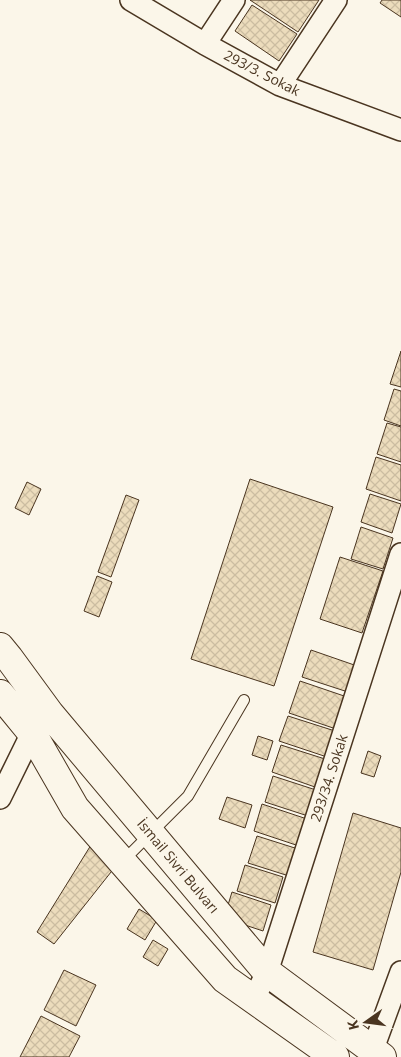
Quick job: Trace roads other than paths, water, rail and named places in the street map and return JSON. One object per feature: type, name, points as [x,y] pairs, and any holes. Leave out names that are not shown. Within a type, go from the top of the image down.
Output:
[{"type":"main road","name":"İsmail Sivri Bulvarı","points":[[3,656],[267,972],[375,1055]]},
{"type":"main road","points":[[0,694],[32,733],[75,808],[225,979],[336,1057]]},
{"type":"street","name":"293/3. Sokak","points":[[131,0],[205,44],[280,85],[401,130]]},
{"type":"street","points":[[205,44],[234,0]]},
{"type":"street","points":[[280,85],[336,0]]},
{"type":"street","name":"293/34. Sokak","points":[[254,999],[267,972],[401,554]]},
{"type":"street","points":[[0,798],[32,733]]},
{"type":"street","points":[[375,1055],[401,972]]},
{"type":"lane","points":[[123,862],[188,796],[244,700]]}]
